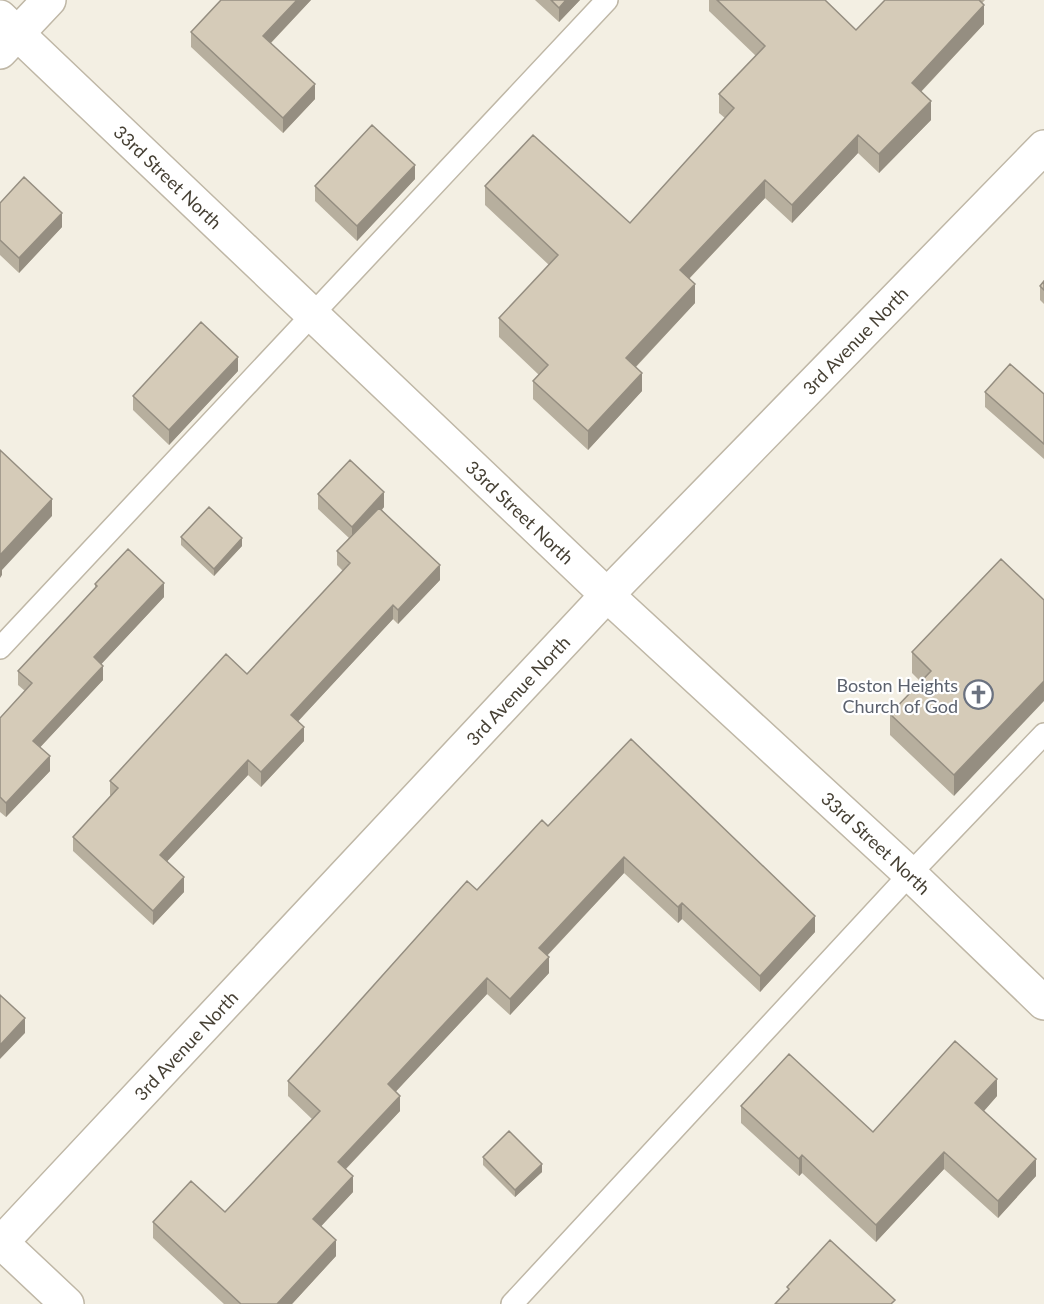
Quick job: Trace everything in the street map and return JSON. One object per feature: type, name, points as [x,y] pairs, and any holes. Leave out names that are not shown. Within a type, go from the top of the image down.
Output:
[{"type":"street","points":[[6,34],[49,0]]},
{"type":"street","name":"33rd Street North","points":[[6,34],[313,313],[607,595],[910,874],[1044,1003]]},
{"type":"street","name":"3rd Avenue North","points":[[0,1242],[607,595],[1044,147]]},
{"type":"street","points":[[0,1242],[67,1304]]},
{"type":"lane","points":[[0,648],[607,0]]},
{"type":"lane","points":[[512,1304],[910,874],[1044,734]]},
{"type":"building","points":[[221,0],[297,0],[263,36],[315,84],[283,118],[191,32]]},
{"type":"building","points":[[551,0],[566,0],[559,8]]},
{"type":"building","points":[[717,0],[825,0],[856,30],[885,0],[979,0],[984,5],[912,83],[931,101],[879,154],[858,135],[792,205],[765,180],[680,270],[695,284],[626,358],[642,373],[588,431],[533,381],[548,365],[499,318],[558,255],[485,186],[533,135],[630,223],[734,108],[719,94],[765,46]]},
{"type":"building","points":[[372,125],[415,165],[357,226],[315,186]]},
{"type":"building","points":[[24,177],[62,213],[19,258],[0,240],[0,203]]},
{"type":"building","points":[[201,322],[238,357],[169,430],[133,396]]},
{"type":"building","points":[[1010,364],[1044,394],[1044,444],[985,392]]},
{"type":"building","points":[[0,450],[52,499],[0,555]]},
{"type":"building","points":[[350,460],[384,492],[352,527],[318,494]]},
{"type":"building","points":[[209,507],[242,538],[214,569],[181,537]]},
{"type":"building","points":[[379,508],[440,565],[398,610],[393,605],[291,715],[304,727],[261,772],[248,760],[160,855],[184,877],[153,911],[73,837],[118,788],[110,781],[226,654],[247,674],[350,563],[337,551]]},
{"type":"building","points":[[128,549],[164,583],[94,657],[103,666],[33,741],[50,756],[6,803],[0,797],[0,718],[32,683],[18,671]]},
{"type":"building","points":[[1001,559],[1044,600],[1044,681],[954,775],[890,714],[931,671],[912,652]]},
{"type":"building","points":[[631,739],[815,916],[760,976],[682,903],[678,907],[624,857],[539,948],[549,957],[510,999],[487,978],[388,1084],[400,1096],[338,1162],[353,1176],[313,1219],[336,1240],[277,1304],[241,1304],[153,1222],[191,1181],[225,1212],[320,1111],[288,1081],[467,881],[477,890],[542,820],[548,826]]},
{"type":"building","points":[[0,995],[25,1018],[0,1045]]},
{"type":"building","points":[[955,1041],[997,1079],[975,1103],[1036,1159],[998,1201],[944,1152],[876,1225],[802,1155],[799,1159],[741,1106],[789,1054],[873,1132]]},
{"type":"building","points":[[509,1131],[542,1164],[515,1190],[483,1157]]},
{"type":"building","points":[[830,1240],[895,1300],[891,1304],[775,1304],[789,1289],[787,1287]]},
{"type":"place","name":"Boston Heights Church of God","points":[[979,695]]}]
